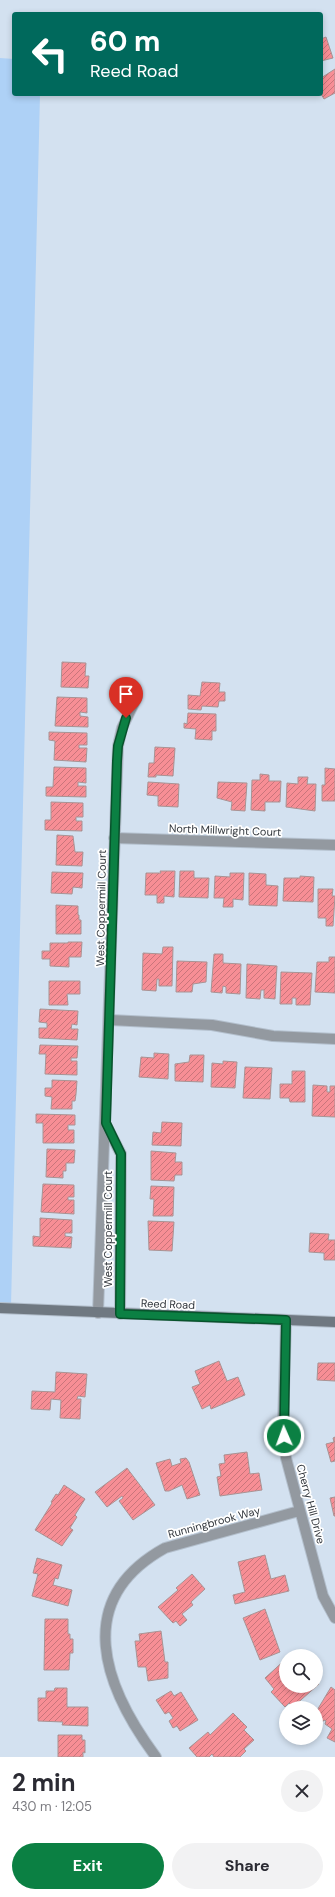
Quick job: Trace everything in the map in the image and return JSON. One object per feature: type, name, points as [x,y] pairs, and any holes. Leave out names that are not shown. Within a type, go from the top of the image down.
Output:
[{"type":"main road","name":"Reed Road","points":[[0,1308],[335,1322]]},
{"type":"street","name":"West Coppermill Court","points":[[98,1313],[110,1020],[114,838],[118,746],[122,728],[137,697]]},
{"type":"street","name":"North Millwright Court","points":[[114,838],[335,845]]},
{"type":"street","points":[[110,1020],[212,1025],[273,1036],[335,1039]]},
{"type":"street","name":"West Coppermill Court","points":[[106,1123],[121,1154],[120,1314]]},
{"type":"street","name":"Cherry Hill Drive","points":[[286,1320],[283,1425],[286,1458],[323,1596],[335,1618]]},
{"type":"street","name":"Runningbrook Way","points":[[156,1757],[129,1714],[113,1682],[107,1664],[105,1632],[108,1613],[115,1595],[133,1570],[149,1557],[165,1548],[299,1511]]},
{"type":"shaded area","points":[[0,58],[12,59],[12,96],[40,96],[11,1306],[0,1306]]},
{"type":"building","points":[[326,37],[333,58],[323,60],[323,38]]},
{"type":"building","points":[[335,69],[335,93],[324,99],[322,96],[323,77]]},
{"type":"building","points":[[62,662],[86,663],[85,676],[89,676],[88,688],[61,687]]},
{"type":"building","points":[[202,682],[220,683],[219,692],[225,692],[225,701],[219,701],[218,707],[202,706],[201,710],[188,709],[188,695],[200,696]]},
{"type":"building","points":[[57,697],[87,698],[87,713],[80,712],[80,716],[88,717],[88,727],[55,726]]},
{"type":"building","points":[[188,713],[216,714],[216,731],[212,731],[212,740],[195,739],[196,729],[184,728],[184,723],[187,724]]},
{"type":"building","points":[[49,732],[87,733],[87,745],[79,745],[79,748],[87,748],[86,762],[54,760],[55,741],[49,740]]},
{"type":"building","points":[[155,747],[175,748],[173,776],[156,775],[156,777],[148,777],[149,763],[154,763]]},
{"type":"building","points":[[54,767],[86,768],[86,783],[78,782],[78,786],[86,786],[86,797],[46,796],[46,787],[53,787]]},
{"type":"building","points":[[325,768],[335,769],[335,801],[322,801],[322,785],[325,785]]},
{"type":"building","points":[[260,774],[269,775],[269,781],[281,781],[280,802],[265,802],[265,811],[251,810],[252,780],[260,780]]},
{"type":"building","points":[[298,777],[308,777],[307,784],[316,784],[315,811],[286,807],[287,783],[298,784]]},
{"type":"building","points":[[148,782],[179,784],[178,807],[158,806],[158,796],[147,795]]},
{"type":"building","points":[[218,782],[247,783],[245,811],[231,810],[232,802],[217,798]]},
{"type":"building","points":[[51,802],[83,803],[83,817],[76,817],[76,821],[82,821],[82,831],[45,830],[45,820],[51,820]]},
{"type":"building","points":[[57,835],[73,836],[75,852],[83,852],[82,866],[56,865]]},
{"type":"building","points":[[160,871],[175,871],[174,897],[164,896],[164,903],[157,903],[157,895],[145,895],[146,873],[161,873]]},
{"type":"building","points":[[180,871],[194,871],[194,878],[209,878],[208,898],[179,897]]},
{"type":"building","points":[[52,872],[83,873],[82,888],[73,887],[72,894],[51,893]]},
{"type":"building","points":[[230,873],[244,873],[243,900],[233,899],[233,907],[223,907],[224,898],[214,898],[215,876],[230,877]]},
{"type":"building","points":[[249,873],[266,874],[266,885],[278,886],[277,906],[249,905]]},
{"type":"building","points":[[300,876],[314,877],[313,902],[283,901],[284,878],[300,878]]},
{"type":"building","points":[[318,889],[333,889],[332,896],[335,896],[333,926],[326,926],[326,918],[318,918]]},
{"type":"building","points":[[56,905],[78,906],[79,920],[81,920],[81,934],[56,934]]},
{"type":"building","points":[[82,942],[81,957],[69,957],[69,967],[50,966],[50,959],[42,959],[42,951],[50,951],[50,943]]},
{"type":"building","points":[[163,947],[173,947],[172,986],[159,986],[159,979],[157,979],[156,991],[142,990],[143,953],[162,954]]},
{"type":"building","points":[[214,954],[223,954],[223,963],[241,964],[240,994],[226,993],[226,987],[223,986],[222,993],[211,992]]},
{"type":"building","points":[[329,957],[335,957],[335,993],[315,992],[317,962],[329,962]]},
{"type":"building","points":[[177,961],[207,962],[206,982],[193,984],[192,992],[176,992]]},
{"type":"building","points":[[247,964],[277,966],[275,999],[264,998],[264,990],[261,990],[260,999],[246,998]]},
{"type":"building","points":[[281,972],[312,973],[310,1005],[296,1005],[296,998],[292,998],[292,1004],[280,1004]]},
{"type":"building","points":[[49,981],[80,981],[80,994],[67,994],[68,1005],[49,1005]]},
{"type":"building","points":[[40,1009],[78,1011],[77,1025],[72,1024],[71,1029],[78,1029],[77,1040],[39,1038],[39,1028],[47,1028],[47,1023],[39,1022]]},
{"type":"building","points":[[40,1045],[78,1046],[77,1058],[71,1058],[71,1061],[77,1061],[77,1075],[45,1074],[46,1054],[39,1054]]},
{"type":"building","points":[[154,1053],[169,1054],[168,1079],[139,1077],[141,1057],[154,1058]]},
{"type":"building","points":[[190,1055],[204,1055],[203,1082],[175,1081],[175,1064],[189,1062]]},
{"type":"building","points":[[223,1061],[237,1062],[235,1088],[211,1087],[212,1063],[223,1064]]},
{"type":"building","points":[[245,1067],[272,1068],[270,1099],[243,1098]]},
{"type":"building","points":[[292,1071],[305,1071],[305,1102],[290,1102],[289,1098],[280,1098],[280,1084],[292,1084]]},
{"type":"building","points":[[52,1080],[77,1081],[75,1101],[72,1101],[72,1109],[51,1109],[52,1097],[45,1096],[45,1088],[52,1088]]},
{"type":"building","points":[[313,1085],[327,1086],[327,1092],[330,1092],[330,1086],[335,1086],[335,1117],[312,1116]]},
{"type":"building","points":[[36,1114],[75,1115],[75,1125],[68,1125],[68,1130],[74,1130],[74,1143],[43,1143],[43,1123],[36,1123]]},
{"type":"building","points":[[162,1122],[182,1123],[181,1146],[152,1145],[153,1132],[161,1133]]},
{"type":"building","points":[[47,1149],[75,1150],[74,1163],[66,1163],[66,1171],[63,1171],[63,1178],[46,1177]]},
{"type":"building","points":[[151,1151],[176,1153],[175,1162],[182,1162],[182,1175],[175,1175],[174,1181],[151,1180]]},
{"type":"building","points":[[43,1184],[74,1185],[74,1197],[68,1197],[68,1200],[74,1200],[74,1214],[41,1212]]},
{"type":"building","points":[[151,1186],[174,1187],[173,1216],[153,1216],[154,1199],[150,1199]]},
{"type":"building","points":[[40,1218],[72,1220],[72,1233],[65,1233],[65,1236],[72,1237],[71,1248],[33,1246],[33,1236],[40,1237]]},
{"type":"building","points":[[148,1221],[174,1222],[172,1251],[149,1250]]},
{"type":"building","points":[[310,1233],[329,1234],[328,1240],[335,1240],[335,1260],[324,1260],[324,1253],[309,1252]]},
{"type":"building","points":[[219,1361],[227,1381],[238,1377],[245,1395],[211,1409],[210,1405],[202,1409],[192,1387],[200,1384],[195,1371]]},
{"type":"building","points":[[318,1363],[335,1363],[335,1381],[317,1380]]},
{"type":"building","points":[[56,1372],[87,1374],[85,1397],[78,1396],[77,1399],[81,1399],[80,1419],[60,1418],[61,1400],[51,1399],[50,1410],[31,1409],[32,1391],[55,1392]]},
{"type":"building","points":[[335,1437],[335,1461],[331,1462],[326,1444],[334,1442],[333,1438]]},
{"type":"building","points":[[247,1452],[250,1474],[259,1473],[262,1490],[220,1496],[217,1477],[221,1476],[219,1464],[225,1463],[224,1455]]},
{"type":"building","points":[[186,1458],[189,1462],[200,1495],[187,1499],[182,1485],[169,1491],[165,1491],[156,1463],[170,1459],[172,1466],[181,1463],[180,1459]]},
{"type":"building","points":[[127,1468],[155,1505],[133,1520],[119,1501],[123,1498],[122,1496],[107,1507],[95,1492]]},
{"type":"building","points":[[64,1485],[85,1499],[75,1515],[77,1517],[70,1528],[73,1530],[62,1546],[35,1530],[56,1494],[58,1495]]},
{"type":"building","points":[[335,1497],[335,1516],[334,1516],[330,1498]]},
{"type":"building","points":[[265,1555],[271,1579],[285,1575],[289,1591],[235,1604],[233,1595],[245,1592],[238,1562]]},
{"type":"building","points":[[37,1558],[62,1565],[58,1579],[55,1578],[53,1585],[72,1590],[68,1606],[32,1596],[38,1574],[33,1573]]},
{"type":"building","points":[[192,1574],[205,1589],[191,1602],[193,1605],[182,1614],[187,1620],[180,1626],[176,1621],[173,1623],[158,1607],[178,1590],[176,1588]]},
{"type":"building","points":[[265,1609],[279,1652],[260,1660],[243,1618]]},
{"type":"building","points":[[45,1619],[68,1619],[68,1634],[70,1634],[70,1639],[73,1639],[73,1653],[70,1653],[69,1670],[44,1670]]},
{"type":"building","points":[[161,1631],[165,1662],[168,1662],[168,1678],[148,1681],[146,1667],[138,1667],[135,1641],[140,1641],[139,1634]]},
{"type":"building","points":[[279,1665],[279,1693],[309,1693],[300,1701],[279,1701],[271,1692],[274,1689],[265,1678]]},
{"type":"building","points":[[331,1687],[335,1690],[335,1742],[327,1738],[332,1729],[325,1724],[326,1721],[323,1721],[323,1701]]},
{"type":"building","points":[[55,1688],[67,1688],[67,1707],[88,1707],[88,1726],[62,1725],[63,1722],[38,1721],[38,1698],[46,1698],[46,1691],[54,1691]]},
{"type":"building","points":[[171,1691],[174,1696],[181,1692],[198,1720],[180,1731],[177,1726],[173,1728],[169,1721],[173,1718],[169,1712],[165,1714],[156,1700]]},
{"type":"building","points":[[233,1713],[247,1727],[244,1730],[254,1740],[244,1749],[246,1751],[240,1757],[214,1757],[212,1754],[209,1757],[197,1757],[189,1748],[208,1732],[210,1735]]},
{"type":"building","points":[[58,1735],[82,1735],[82,1740],[85,1740],[85,1753],[83,1752],[83,1757],[58,1757]]},
{"type":"route","points":[[126,718],[118,746],[117,761],[106,1123],[121,1154],[120,1314],[286,1320],[284,1436]]}]
